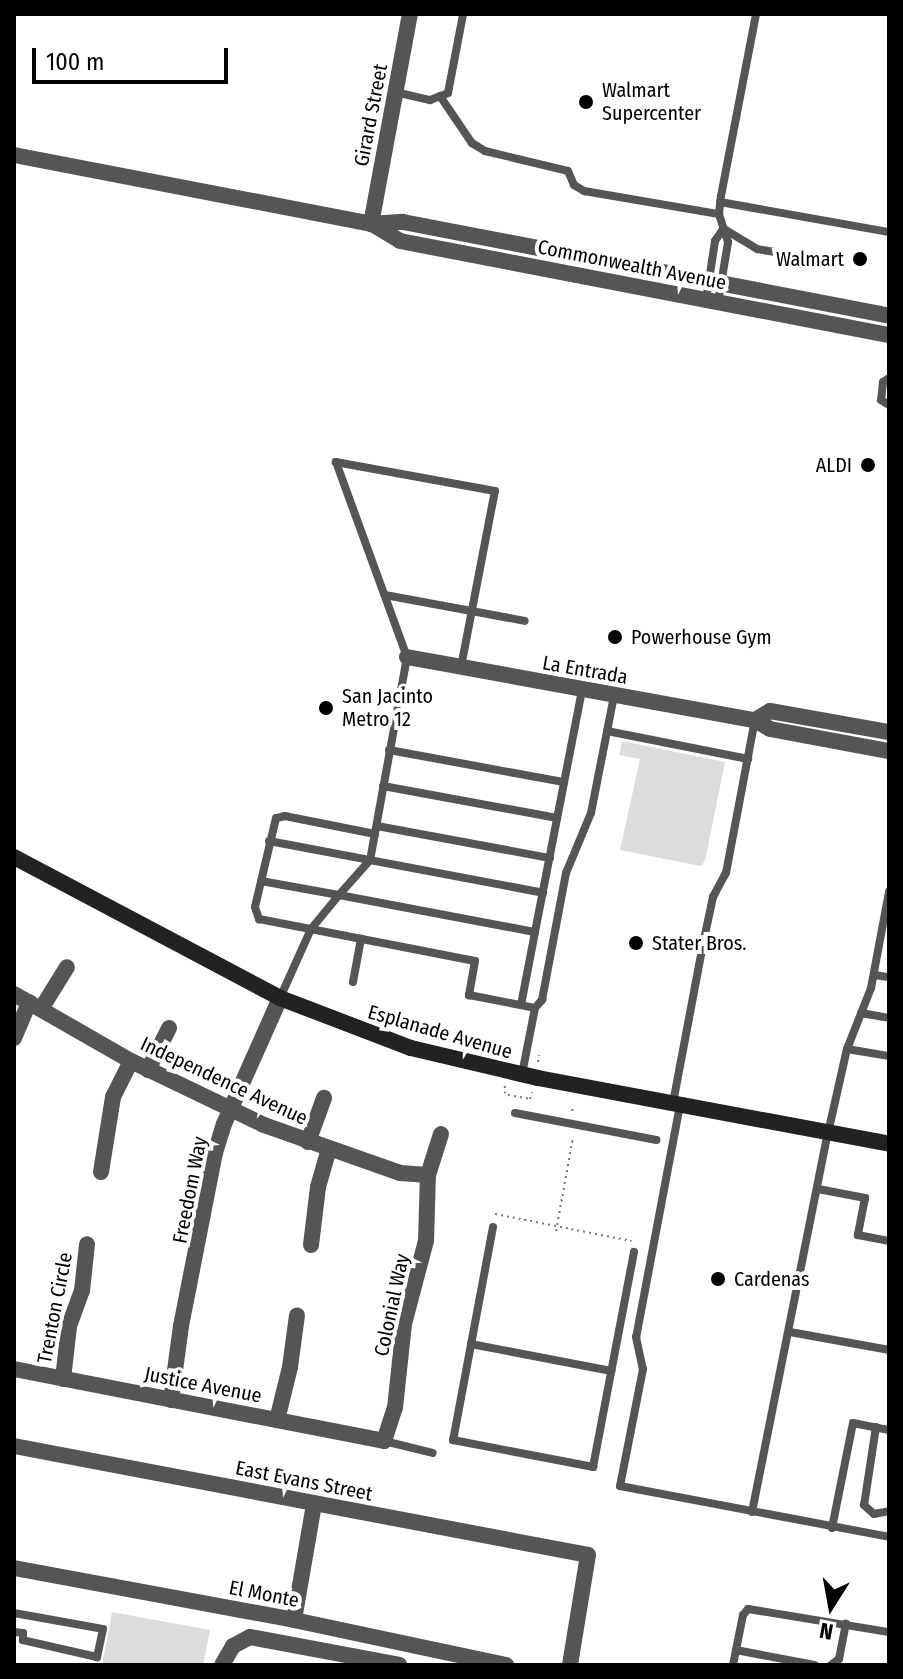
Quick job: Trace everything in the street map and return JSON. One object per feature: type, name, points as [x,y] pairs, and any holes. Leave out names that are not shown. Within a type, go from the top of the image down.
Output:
[{"type":"main road","name":"Esplanade Avenue","points":[[14,857],[280,998],[411,1048],[522,1075],[889,1144]]},
{"type":"street","name":"Girard Street","points":[[371,224],[410,14]]},
{"type":"street","name":"Commonwealth Avenue","points":[[14,155],[371,224],[403,222],[889,316]]},
{"type":"street","name":"Commonwealth Avenue","points":[[371,224],[400,241],[889,335]]},
{"type":"street","name":"La Entrada","points":[[407,657],[755,720],[770,729],[889,751]]},
{"type":"street","name":"La Entrada","points":[[755,720],[770,711],[889,732]]},
{"type":"street","points":[[14,1038],[28,1002],[67,967]]},
{"type":"street","name":"Freedom Way","points":[[171,1400],[181,1326],[215,1153],[230,1110],[280,998]]},
{"type":"street","name":"Independence Avenue","points":[[28,1002],[131,1061],[230,1110],[308,1142],[400,1173],[428,1175]]},
{"type":"street","points":[[148,1070],[169,1028]]},
{"type":"street","points":[[101,1172],[113,1097],[131,1061]]},
{"type":"street","points":[[308,1142],[324,1098]]},
{"type":"street","name":"Colonial Way","points":[[384,1441],[395,1408],[404,1324],[426,1241],[428,1175],[441,1134]]},
{"type":"street","points":[[311,1245],[318,1187],[329,1149]]},
{"type":"street","name":"Trenton Circle","points":[[63,1379],[69,1326],[82,1291],[87,1244]]},
{"type":"street","points":[[277,1420],[290,1367],[297,1315]]},
{"type":"street","name":"Justice Avenue","points":[[14,1369],[384,1441]]},
{"type":"street","name":"East Evans Street","points":[[14,1446],[588,1555],[570,1665]]},
{"type":"street","points":[[294,1620],[314,1504]]},
{"type":"street","name":"El Monte","points":[[14,1568],[294,1620],[506,1665]]},
{"type":"street","points":[[222,1665],[233,1646],[250,1637],[392,1664]]},
{"type":"lane","points":[[395,92],[430,100],[448,93],[463,14]]},
{"type":"lane","points":[[712,301],[714,283],[728,242],[719,214],[720,202],[756,14]]},
{"type":"lane","points":[[440,96],[472,143],[485,151],[568,171],[574,185],[584,191],[719,214]]},
{"type":"lane","points":[[720,202],[889,232]]},
{"type":"lane","points":[[723,229],[757,249],[827,261]]},
{"type":"lane","points":[[889,378],[883,382],[881,400],[889,405]]},
{"type":"lane","points":[[280,998],[311,929],[370,860],[407,657],[336,462],[495,491],[461,667]]},
{"type":"lane","points":[[385,595],[525,621]]},
{"type":"lane","points":[[521,1005],[582,690]]},
{"type":"lane","points":[[522,1075],[535,1008],[542,1000],[566,873],[591,813],[614,696]]},
{"type":"lane","points":[[755,720],[726,873],[713,897],[703,944],[636,1337],[643,1369],[620,1486],[889,1537]]},
{"type":"lane","points":[[607,731],[748,759]]},
{"type":"lane","points":[[389,750],[564,782]]},
{"type":"lane","points":[[383,786],[557,818]]},
{"type":"lane","points":[[535,1008],[469,995],[475,961],[259,919],[255,907],[276,818],[285,816],[550,858]]},
{"type":"lane","points":[[269,841],[543,893]]},
{"type":"lane","points":[[261,881],[535,932]]},
{"type":"lane","points":[[752,1512],[828,1133],[847,1049],[874,975],[889,892]]},
{"type":"lane","points":[[353,982],[361,939]]},
{"type":"lane","points":[[874,975],[889,977]]},
{"type":"lane","points":[[861,1013],[889,1018]]},
{"type":"lane","points":[[847,1049],[889,1056]]},
{"type":"lane","points":[[515,1113],[656,1140]]},
{"type":"lane","points":[[818,1189],[865,1198],[858,1235],[889,1241]]},
{"type":"lane","points":[[493,1227],[453,1440],[593,1467],[634,1252]]},
{"type":"lane","points":[[790,1332],[889,1350]]},
{"type":"lane","points":[[471,1344],[611,1371]]},
{"type":"lane","points":[[832,1528],[853,1423],[889,1430]]},
{"type":"lane","points":[[876,1427],[864,1505],[874,1514],[889,1511]]},
{"type":"lane","points":[[384,1441],[433,1453]]},
{"type":"lane","points":[[733,1665],[743,1615],[748,1609],[889,1632]]},
{"type":"lane","points":[[14,1613],[103,1629],[97,1657],[23,1640],[18,1632]]},
{"type":"lane","points":[[831,1665],[839,1659],[846,1624]]},
{"type":"lane","points":[[736,1650],[815,1665]]},
{"type":"path","points":[[504,1092],[530,1099]]},
{"type":"path","points":[[556,1231],[574,1132]]},
{"type":"path","points":[[495,1214],[630,1241]]},
{"type":"shaded area","points":[[622,741],[725,762],[705,861],[701,866],[620,850],[640,759],[619,755]]},
{"type":"shaded area","points":[[112,1612],[210,1630],[203,1665],[102,1665]]},
{"type":"place","name":"Walmart Supercenter","points":[[586,102]]},
{"type":"place","name":"Walmart","points":[[860,259]]},
{"type":"place","name":"ALDI","points":[[868,465]]},
{"type":"place","name":"Powerhouse Gym","points":[[615,637]]},
{"type":"place","name":"San Jacinto Metro 12","points":[[326,708]]},
{"type":"place","name":"Stater Bros.","points":[[636,943]]},
{"type":"place","name":"Cardenas","points":[[718,1279]]}]
